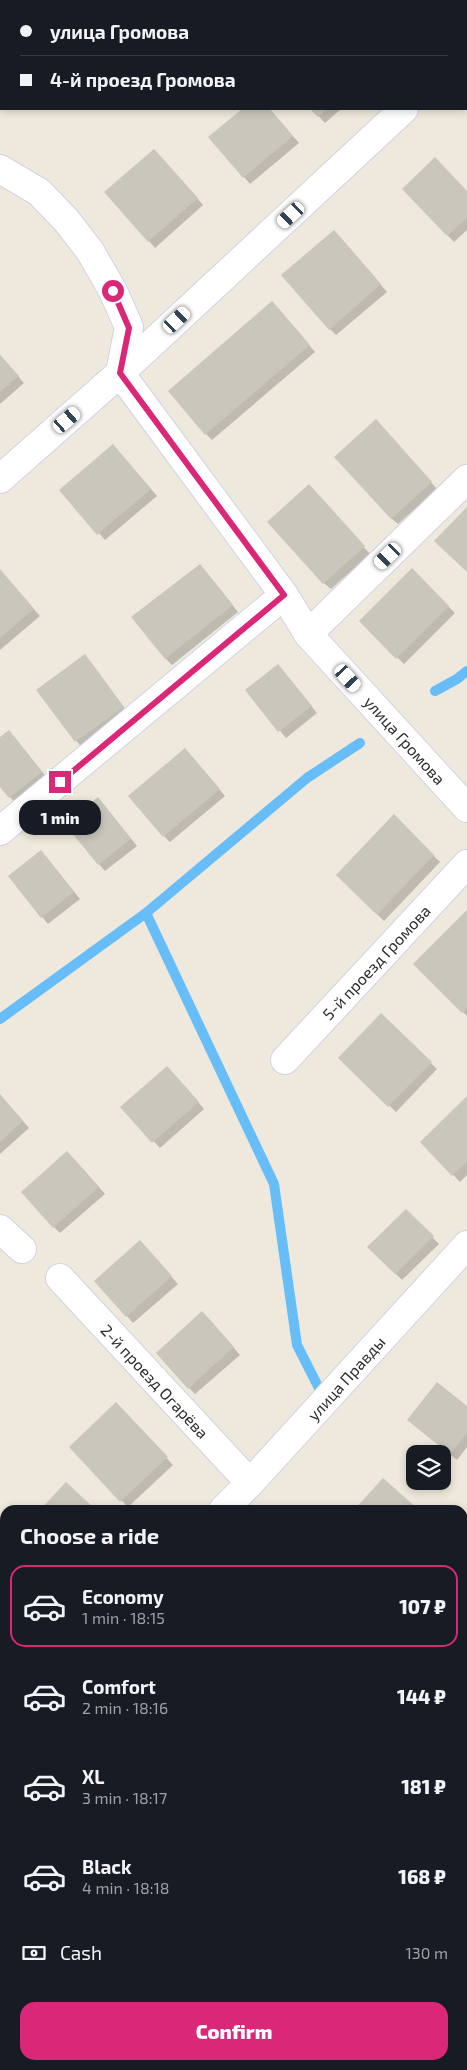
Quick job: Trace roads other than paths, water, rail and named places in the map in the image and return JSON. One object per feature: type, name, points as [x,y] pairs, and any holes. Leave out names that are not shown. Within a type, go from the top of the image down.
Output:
[{"type":"street","points":[[0,479],[120,373],[403,110]]},
{"type":"street","points":[[0,169],[39,192],[66,220],[90,251],[113,291],[129,328],[120,373]]},
{"type":"street","name":"улица Громова","points":[[120,373],[284,595],[308,634],[467,808]]},
{"type":"street","points":[[308,634],[467,479]]},
{"type":"street","points":[[0,831],[284,595]]},
{"type":"street","name":"5-й проезд Громова","points":[[285,1060],[467,864]]},
{"type":"street","points":[[0,1229],[22,1249]]},
{"type":"street","name":"улица Правды","points":[[227,1505],[250,1483],[467,1245]]},
{"type":"street","name":"2-й проезд Огарёва","points":[[60,1278],[250,1483]]},
{"type":"waterway","points":[[435,691],[467,671]]},
{"type":"waterway","points":[[0,1019],[146,913],[307,778],[360,743]]},
{"type":"waterway","points":[[146,913],[274,1184],[297,1345],[324,1398]]}]
